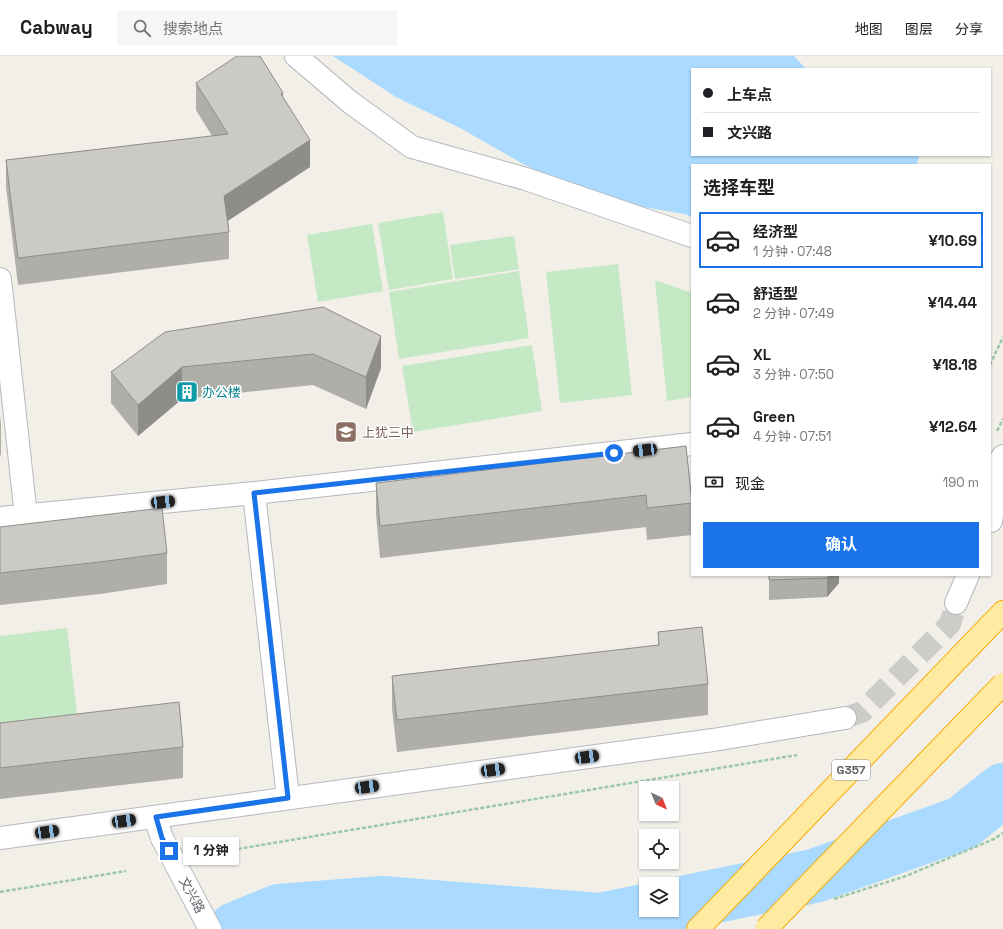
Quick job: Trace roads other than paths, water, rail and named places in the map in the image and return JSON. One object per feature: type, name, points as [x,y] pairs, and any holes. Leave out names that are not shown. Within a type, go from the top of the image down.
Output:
[{"type":"highway","name":"G357","points":[[698,929],[1003,612]]},
{"type":"highway","points":[[766,929],[1003,684]]},
{"type":"street","points":[[296,56],[350,102],[412,147],[526,179],[691,236]]},
{"type":"street","points":[[0,279],[26,516]]},
{"type":"street","points":[[0,518],[254,493],[691,444]]},
{"type":"street","points":[[991,515],[1001,459],[1003,456]]},
{"type":"street","points":[[254,493],[288,798]]},
{"type":"street","points":[[956,603],[968,576]]},
{"type":"street","points":[[0,838],[713,740],[845,718]]},
{"type":"street","name":"文兴路","points":[[156,817],[162,838],[210,929]]},
{"type":"water","points":[[333,56],[794,56],[805,68],[691,68],[691,156],[919,156],[917,164],[691,164],[691,217],[684,214],[626,204],[550,177],[523,164],[462,129],[396,97]]},
{"type":"waterway","points":[[679,904],[814,876],[962,823],[1003,790]]},
{"type":"waterway","points":[[235,929],[279,911],[382,903],[600,920],[639,912]]},
{"type":"tunnel","points":[[845,718],[862,712],[950,624],[956,603]]},
{"type":"place","name":"办公楼","points":[[187,392]]},
{"type":"place","name":"上犹三中","points":[[346,432]]}]
